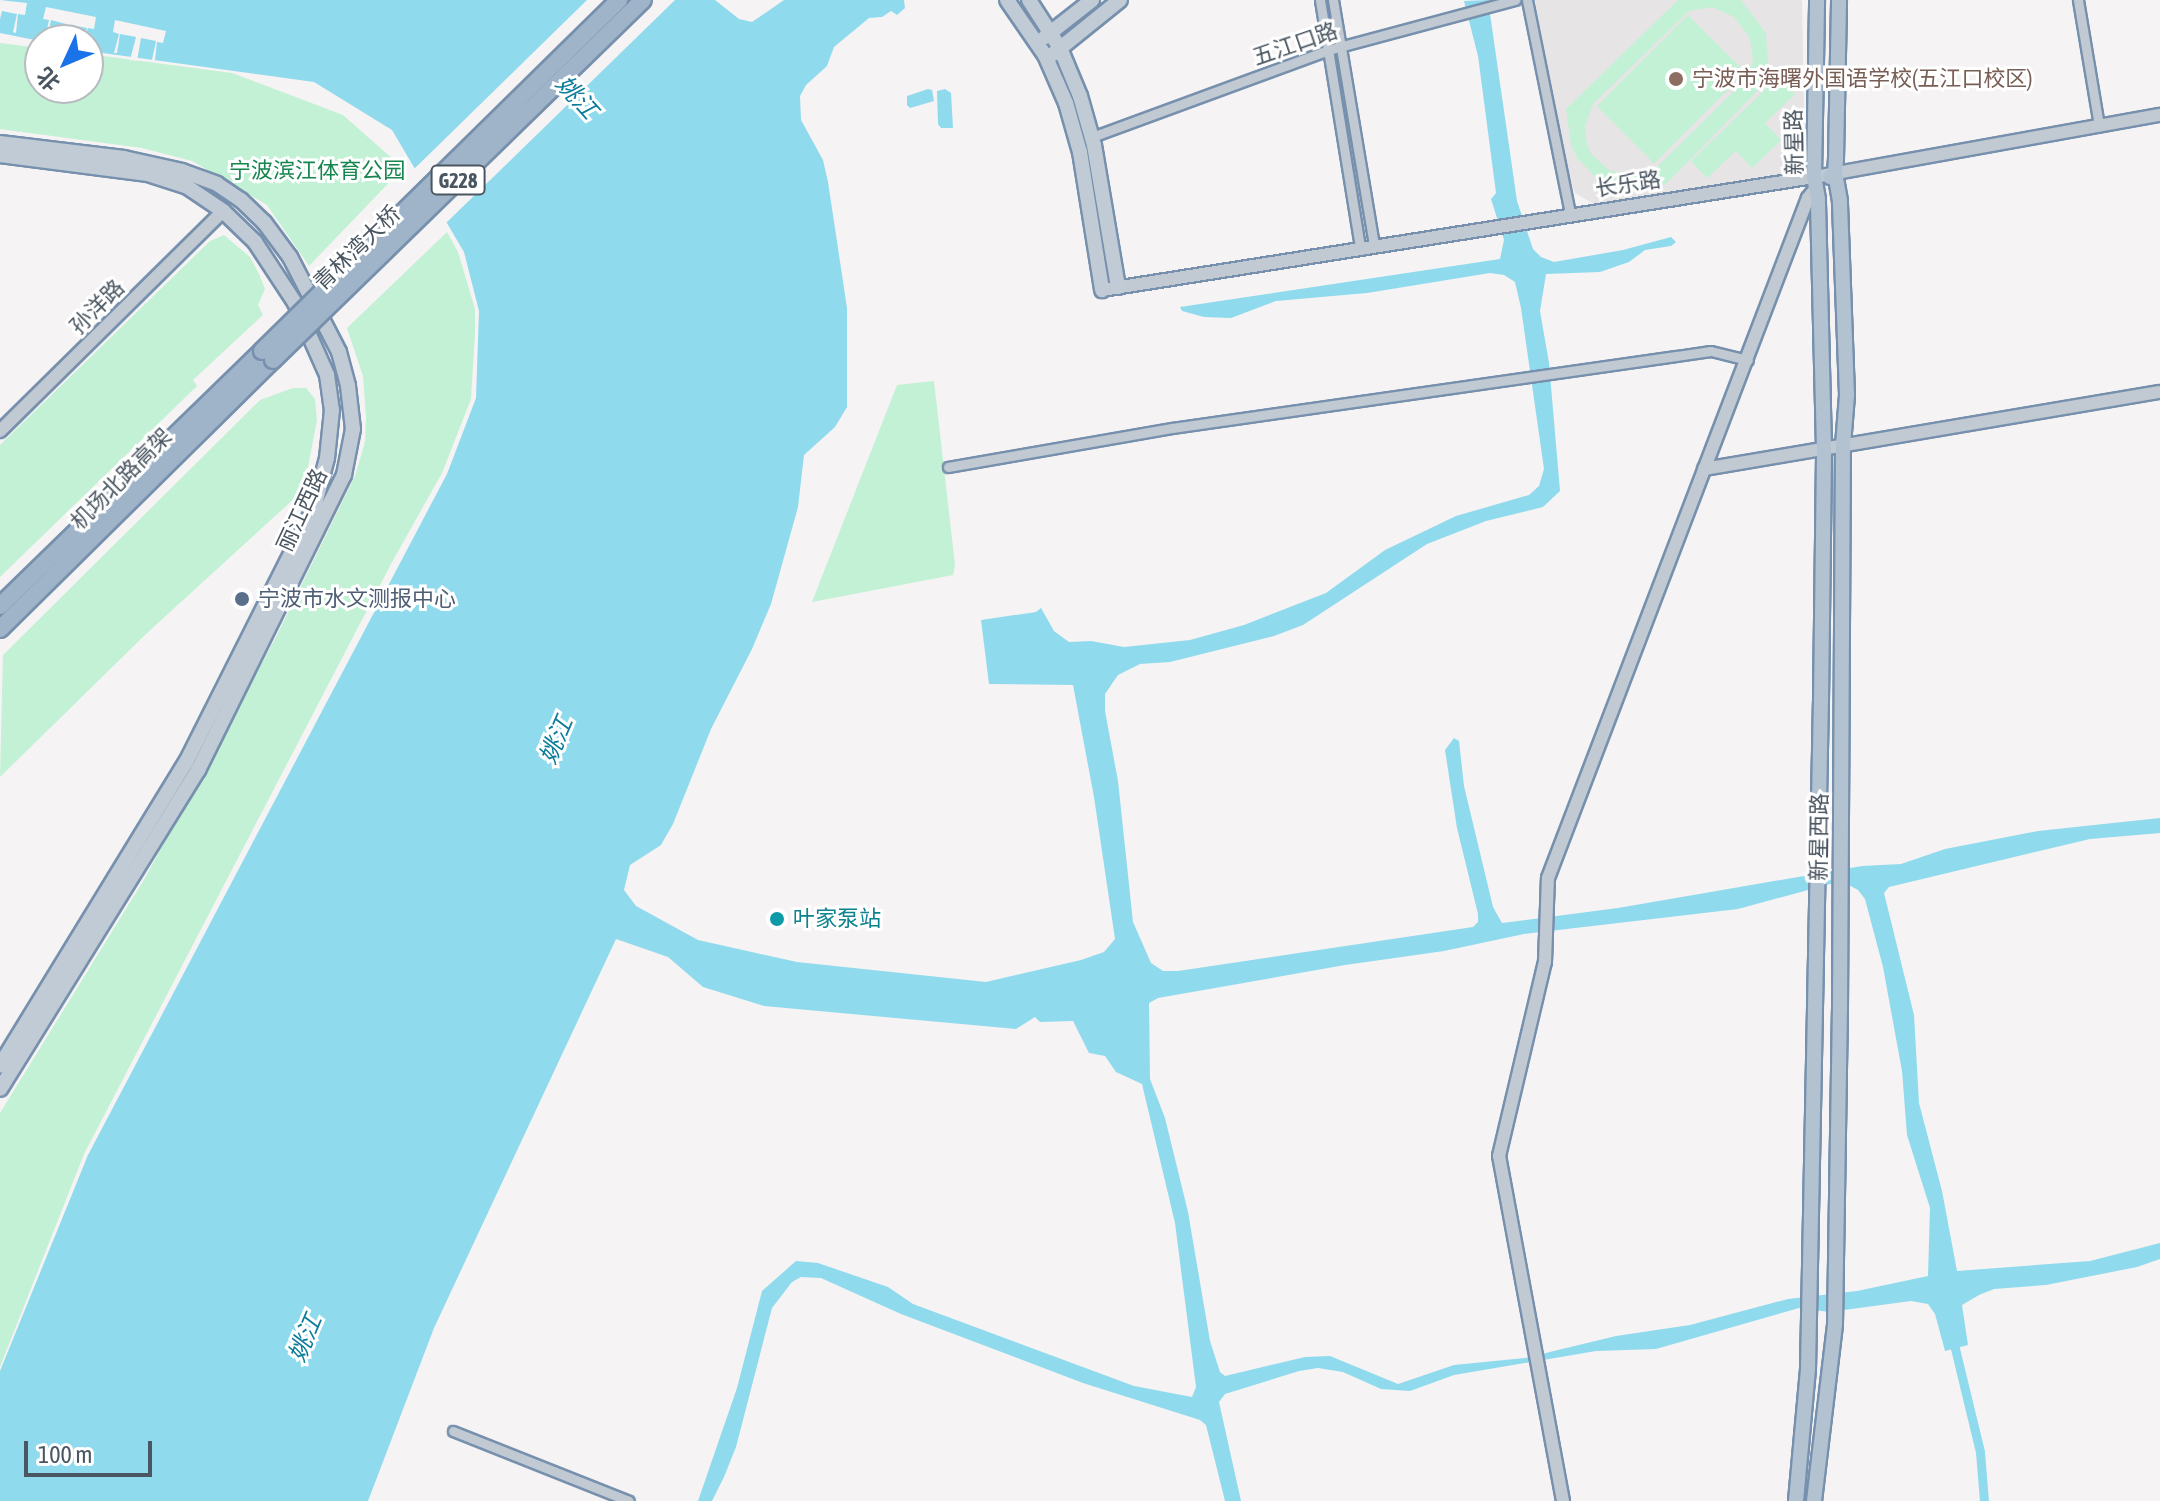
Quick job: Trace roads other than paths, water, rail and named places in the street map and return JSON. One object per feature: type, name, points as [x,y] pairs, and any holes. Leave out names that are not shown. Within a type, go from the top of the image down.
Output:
[{"type":"highway","name":"青林湾大桥","points":[[267,355],[619,0]]},
{"type":"highway","name":"青林湾大桥","points":[[267,355],[643,0]]},
{"type":"highway","name":"机场北路高架","points":[[0,606],[267,355]]},
{"type":"highway","name":"机场北路高架","points":[[0,629],[267,355]]},
{"type":"main road","points":[[1007,0],[1046,59],[1066,103],[1080,152],[1102,290]]},
{"type":"main road","points":[[1029,0],[1060,48],[1080,96],[1092,137],[1118,287]]},
{"type":"main road","points":[[1037,44],[1092,0]]},
{"type":"main road","points":[[1046,59],[1120,0]]},
{"type":"main road","name":"新星路","points":[[1815,182],[1817,0]]},
{"type":"main road","name":"新星西路","points":[[1814,1501],[1835,1324],[1846,380],[1840,201],[1835,173],[1839,0]]},
{"type":"main road","name":"丽江西路","points":[[0,143],[124,158],[182,171],[217,184],[241,200],[264,222],[290,257],[339,352],[348,386],[353,429],[338,487],[198,770],[0,1089]]},
{"type":"main road","name":"丽江西路","points":[[0,155],[148,174],[186,186],[223,211],[263,252],[309,329],[327,375],[332,410],[327,458],[314,508],[186,762],[0,1066]]},
{"type":"main road","points":[[1815,182],[1835,173]]},
{"type":"main road","name":"新星西路","points":[[1796,1501],[1808,1369],[1824,448],[1815,182]]},
{"type":"street","points":[[1320,0],[1360,247]]},
{"type":"street","points":[[1333,0],[1374,245]]},
{"type":"street","name":"五江口路","points":[[1092,137],[1328,50],[1515,0]]},
{"type":"street","points":[[1527,0],[1570,213]]},
{"type":"street","points":[[2078,0],[2099,126]]},
{"type":"street","points":[[1835,173],[2160,115]]},
{"type":"street","points":[[1563,1501],[1541,1367],[1499,1156],[1545,962],[1548,878],[1815,182]]},
{"type":"street","name":"长乐路","points":[[1102,290],[1570,213],[1815,182]]},
{"type":"street","name":"孙洋路","points":[[0,431],[223,211]]},
{"type":"street","points":[[948,467],[1172,428],[1554,376],[1711,351],[1748,360]]},
{"type":"street","points":[[1704,469],[2160,392]]},
{"type":"street","points":[[453,1431],[629,1501]]},
{"type":"water","name":"姚江","points":[[0,0],[715,0],[739,19],[752,22],[784,0],[904,0],[905,8],[897,15],[891,11],[882,17],[869,18],[834,47],[827,66],[806,85],[800,96],[801,120],[823,160],[828,182],[847,308],[847,407],[835,427],[804,455],[798,507],[771,604],[711,729],[673,824],[661,845],[630,865],[624,890],[636,906],[698,940],[797,962],[986,982],[1081,960],[1104,952],[1115,939],[1094,797],[1073,685],[989,684],[981,620],[1036,612],[1041,608],[1054,631],[1069,642],[1091,641],[1124,647],[1190,640],[1244,625],[1326,593],[1385,550],[1456,516],[1529,495],[1539,486],[1544,469],[1521,308],[1515,282],[1504,275],[1490,273],[1367,293],[1276,301],[1231,318],[1204,317],[1182,311],[1180,307],[1500,259],[1504,240],[1491,199],[1496,193],[1478,56],[1464,1],[1488,0],[1517,201],[1533,249],[1541,257],[1554,262],[1623,250],[1671,237],[1676,242],[1671,246],[1645,250],[1629,262],[1600,272],[1546,274],[1540,311],[1549,363],[1560,491],[1543,507],[1486,521],[1427,544],[1303,625],[1274,636],[1170,662],[1140,664],[1118,675],[1105,694],[1105,711],[1118,781],[1133,922],[1151,963],[1163,971],[1178,971],[1473,927],[1478,922],[1478,914],[1457,828],[1445,750],[1454,738],[1459,741],[1464,786],[1493,907],[1502,923],[1618,908],[1862,866],[1901,864],[1945,849],[2038,831],[2160,818],[2160,833],[2090,839],[1889,887],[1884,893],[1914,1015],[1919,1103],[1942,1191],[1957,1271],[2090,1261],[2160,1243],[2160,1259],[2137,1267],[2046,1285],[1994,1289],[1979,1295],[1962,1305],[1968,1345],[1945,1351],[1935,1314],[1928,1304],[1911,1301],[1829,1312],[1799,1308],[1656,1349],[1596,1351],[1454,1375],[1410,1391],[1381,1389],[1343,1372],[1318,1368],[1299,1371],[1225,1394],[1219,1402],[1241,1501],[1225,1501],[1206,1425],[1200,1420],[1083,1383],[901,1314],[821,1278],[801,1277],[792,1282],[772,1308],[736,1447],[724,1477],[712,1501],[698,1501],[737,1388],[762,1291],[796,1261],[818,1263],[888,1287],[913,1304],[1134,1386],[1192,1397],[1196,1387],[1175,1223],[1142,1084],[1116,1072],[1105,1056],[1089,1053],[1073,1021],[1040,1022],[1035,1017],[1016,1029],[764,1006],[703,987],[668,957],[616,939],[434,1328],[368,1501],[0,1501],[0,1371],[88,1155],[447,474],[476,398],[479,311],[464,252],[392,130],[314,82],[104,53],[104,24],[24,24],[24,38],[0,33]],"holes":[[[1830,884],[1847,884],[1858,890],[1865,899],[1883,967],[1902,1071],[1907,1135],[1930,1208],[1928,1276],[1857,1291],[1788,1299],[1690,1325],[1616,1336],[1525,1358],[1454,1365],[1398,1384],[1330,1356],[1305,1357],[1225,1376],[1220,1372],[1210,1341],[1188,1212],[1165,1118],[1150,1079],[1149,1003],[1158,998],[1444,951],[1524,934],[1738,909]]]},
{"type":"water","points":[[945,89],[951,93],[953,128],[941,128],[938,124],[937,91]]},
{"type":"water","points":[[932,90],[934,101],[910,108],[907,105],[907,96]]},
{"type":"waterway","points":[[1952,1336],[1980,1452],[1984,1501]]},
{"type":"place","name":"宁波市海曙外国语学校(五江口校区)","points":[[1676,79]]},
{"type":"place","name":"宁波市水文测报中心","points":[[242,599]]},
{"type":"place","name":"叶家泵站","points":[[777,919]]},
{"type":"park label","name":"宁波滨江体育公园","points":[[317,171]]}]
